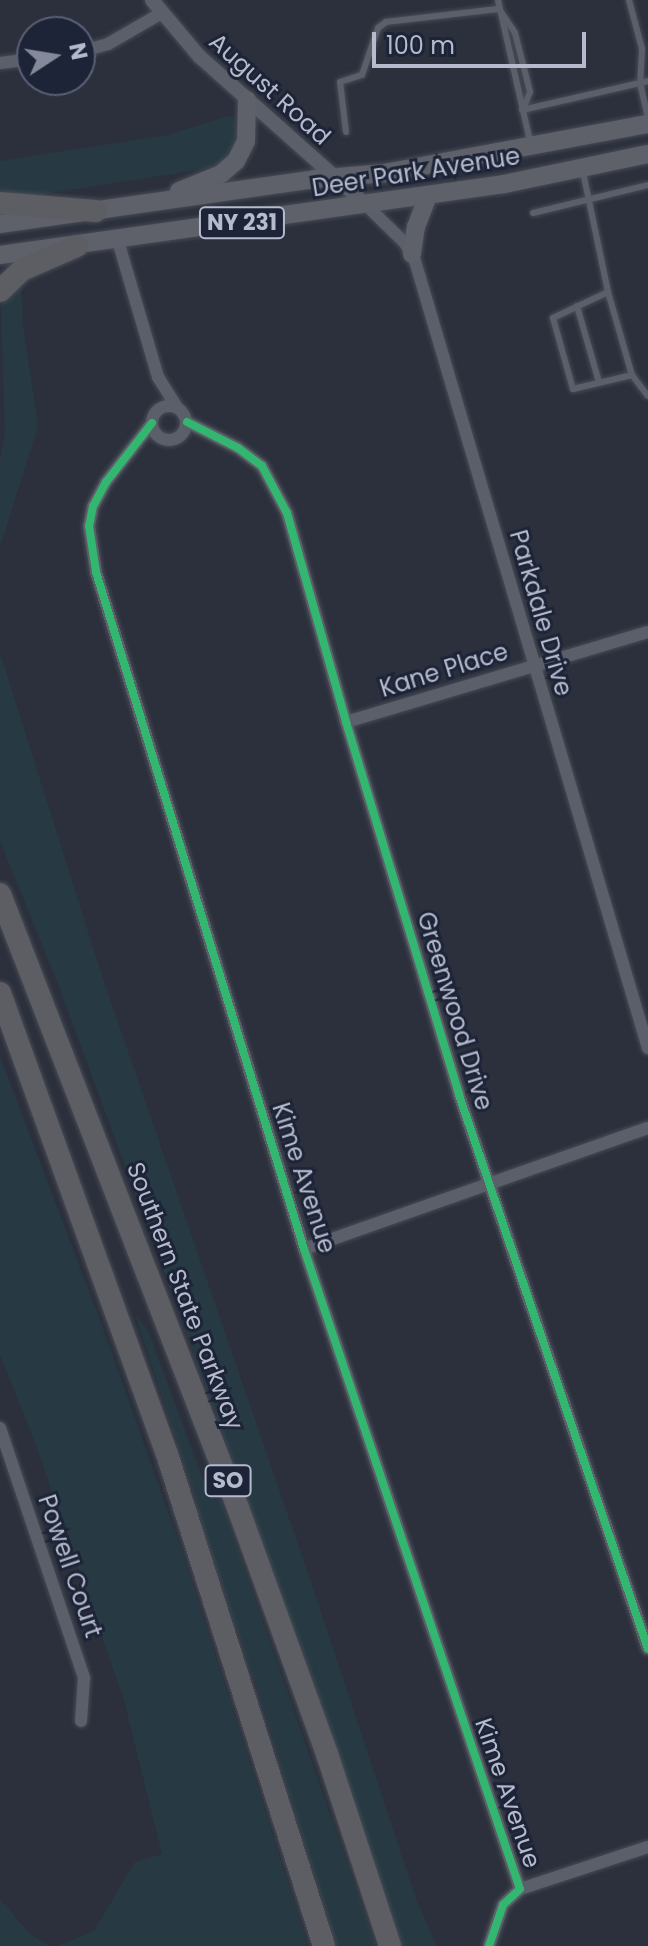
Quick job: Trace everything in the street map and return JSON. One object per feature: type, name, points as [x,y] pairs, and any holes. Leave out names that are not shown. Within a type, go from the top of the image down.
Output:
[{"type":"highway","points":[[0,203],[96,211]]},
{"type":"highway","points":[[0,291],[22,270],[77,246]]},
{"type":"highway","name":"Southern State Parkway","points":[[0,894],[238,1508],[327,1754],[390,1946]]},
{"type":"highway","name":"SO","points":[[0,993],[167,1454],[324,1946]]},
{"type":"main road","points":[[148,203],[221,174],[232,166],[246,141],[247,100]]},
{"type":"main road","name":"Deer Park Avenue","points":[[0,224],[336,177],[385,173],[531,149],[648,124]]},
{"type":"main road","name":"Deer Park Avenue","points":[[0,255],[428,196],[648,154]]},
{"type":"main road","points":[[412,254],[417,221],[428,196]]},
{"type":"street","name":"August Road","points":[[152,0],[160,14],[247,100],[366,205]]},
{"type":"street","points":[[96,47],[108,44],[160,14]]},
{"type":"street","name":"Parkdale Drive","points":[[366,205],[412,254],[648,1048]]},
{"type":"street","points":[[118,241],[158,377],[187,422],[179,437],[161,438],[154,418],[158,377]]},
{"type":"street","points":[[154,418],[166,405],[177,407]]},
{"type":"street","name":"Kime Avenue","points":[[154,418],[106,482],[93,506],[89,535],[96,572],[304,1249],[520,1889],[503,1905],[489,1946]]},
{"type":"street","name":"Greenwood Drive","points":[[187,422],[238,448],[262,466],[277,489],[287,513],[346,722],[489,1186],[648,1649]]},
{"type":"street","name":"Greenwood Drive","points":[[179,437],[213,437]]},
{"type":"street","name":"Kime Avenue","points":[[130,452],[161,438]]},
{"type":"street","name":"Kane Place","points":[[346,722],[648,632]]},
{"type":"street","points":[[304,1249],[648,1128]]},
{"type":"street","name":"Powell Court","points":[[0,1428],[84,1678],[81,1721]]},
{"type":"street","points":[[520,1889],[648,1847]]},
{"type":"lane","points":[[498,0],[531,149]]},
{"type":"lane","points":[[629,0],[642,49],[648,118]]},
{"type":"lane","points":[[499,9],[515,33],[530,92],[522,110]]},
{"type":"lane","points":[[346,132],[340,82],[362,75],[378,28],[386,22],[499,9]]},
{"type":"lane","points":[[522,110],[644,82]]},
{"type":"lane","points":[[581,169],[608,292],[632,375],[648,396]]},
{"type":"lane","points":[[533,213],[648,185]]},
{"type":"lane","points":[[608,292],[553,318],[573,389],[632,375]]},
{"type":"lane","points":[[577,306],[599,382]]},
{"type":"shaded area","points":[[228,116],[235,117],[237,148],[217,167],[37,195],[0,192],[0,161],[168,135]]},
{"type":"shaded area","points":[[21,280],[23,326],[38,426],[0,547],[0,460],[5,432],[1,307],[6,290]]},
{"type":"shaded area","points":[[0,653],[103,979],[314,1591],[417,1902],[437,1946],[401,1946],[240,1479],[59,986],[0,841]]},
{"type":"shaded area","points":[[0,1057],[100,1320],[181,1548],[308,1946],[58,1946],[94,1931],[135,1862],[162,1854],[124,1700],[36,1445],[0,1355]]},
{"type":"shaded area","points":[[135,1314],[148,1331],[203,1480],[212,1476],[376,1946],[336,1946],[259,1693],[197,1514],[197,1502]]},
{"type":"shaded area","points":[[0,1899],[30,1934],[49,1946],[0,1946]]},
{"type":"cycle path","points":[[187,422],[238,448],[262,466],[287,513],[346,722],[459,1095],[648,1649]]},
{"type":"cycle path","points":[[152,423],[106,482],[93,506],[89,526],[96,572],[304,1249],[520,1889],[503,1905],[489,1946]]}]
